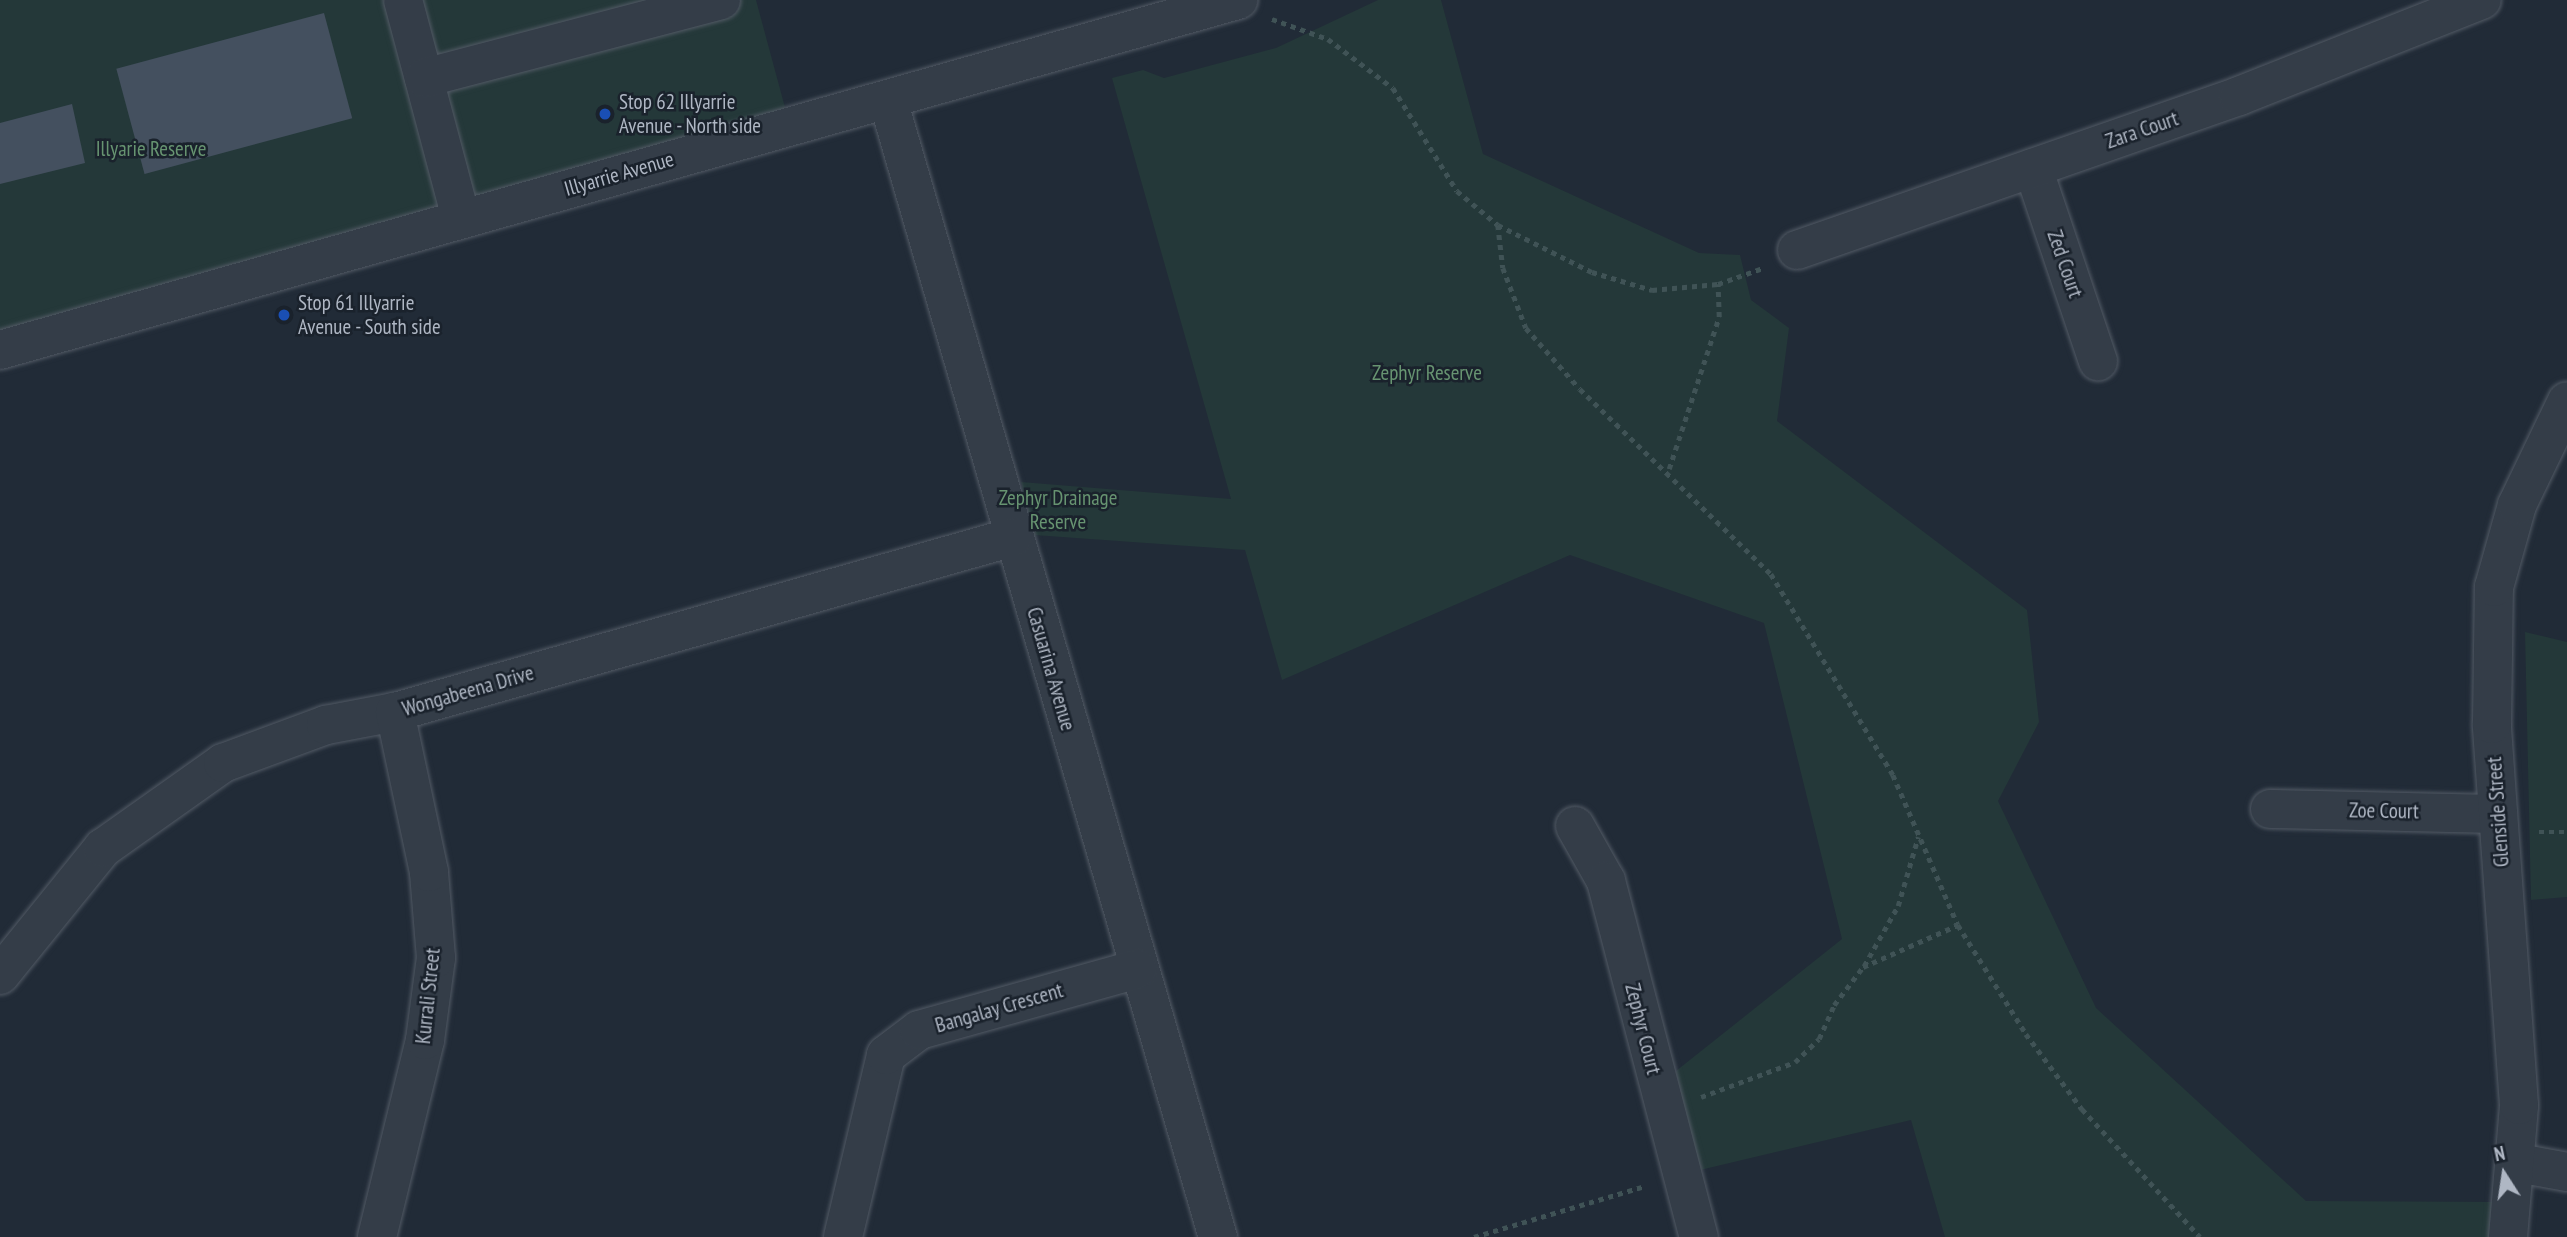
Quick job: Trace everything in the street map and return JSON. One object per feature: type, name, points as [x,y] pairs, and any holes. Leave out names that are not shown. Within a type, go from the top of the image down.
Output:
[{"type":"street","points":[[403,0],[461,218]]},
{"type":"street","points":[[424,78],[721,0]]},
{"type":"street","name":"Zara Court","points":[[1797,250],[2277,82],[2482,0]]},
{"type":"street","name":"Illyarrie Avenue","points":[[0,350],[461,218],[888,100],[1248,7]]},
{"type":"street","name":"Casuarina Avenue","points":[[888,100],[1138,969],[1218,1237]]},
{"type":"street","name":"Zed Court","points":[[2033,168],[2098,361]]},
{"type":"street","name":"Glenside Street","points":[[2508,1237],[2518,1163],[2498,814],[2494,587],[2517,505],[2556,413],[2567,401]]},
{"type":"street","name":"Wongabeena Drive","points":[[0,975],[103,848],[223,763],[326,725],[395,712],[1013,537]]},
{"type":"street","name":"Kurrali Street","points":[[377,1237],[425,1040],[436,958],[429,872],[395,712]]},
{"type":"street","name":"Zoe Court","points":[[2270,809],[2498,814]]},
{"type":"street","name":"Zephyr Court","points":[[1575,826],[1606,881],[1663,1108],[1699,1237]]},
{"type":"street","name":"Bangalay Crescent","points":[[843,1237],[886,1055],[919,1030],[1138,969]]},
{"type":"street","points":[[2518,1163],[2567,1172]]},
{"type":"path","points":[[1248,7],[1328,39],[1362,61],[1393,88],[1457,191],[1498,225],[1592,272],[1652,289],[1718,284],[1797,250]]},
{"type":"path","points":[[1498,225],[1503,268],[1526,328],[1580,389],[1669,470],[1771,574],[1805,621],[1893,775],[1958,925],[2082,1109],[2200,1237]]},
{"type":"path","points":[[1669,470],[1719,317],[1718,284]]},
{"type":"path","points":[[1663,1108],[1795,1062],[1819,1039],[1834,1005],[1864,967],[1898,906],[1919,835]]},
{"type":"path","points":[[1864,967],[1958,925]]},
{"type":"path","points":[[1475,1237],[1682,1175]]},
{"type":"green space","name":"Illyarie Reserve","points":[[0,0],[756,0],[790,126],[0,353]]},
{"type":"green space","name":"Zephyr Reserve","points":[[1378,0],[1441,0],[1483,154],[1699,253],[1740,255],[1751,300],[1789,328],[1777,421],[2027,610],[2039,722],[1998,801],[2096,1008],[2306,1201],[2502,1202],[2496,1237],[1945,1237],[1911,1120],[1696,1171],[1676,1071],[1842,939],[1764,623],[1570,555],[1282,680],[1245,550],[1034,535],[1021,482],[1231,499],[1112,78],[1143,70],[1164,78],[1276,48]]},
{"type":"green space","points":[[2525,632],[2567,642],[2567,897],[2531,900]]},
{"type":"building","points":[[324,13],[352,118],[145,174],[116,69]]},
{"type":"building","points":[[72,104],[85,163],[0,184],[0,123]]},
{"type":"place","name":"Stop 62 Illyarrie Avenue - North side","points":[[605,114]]},
{"type":"place","name":"Stop 61 Illyarrie Avenue - South side","points":[[284,315]]},
{"type":"park label","name":"Zephyr Drainage Reserve","points":[[1058,510]]}]
